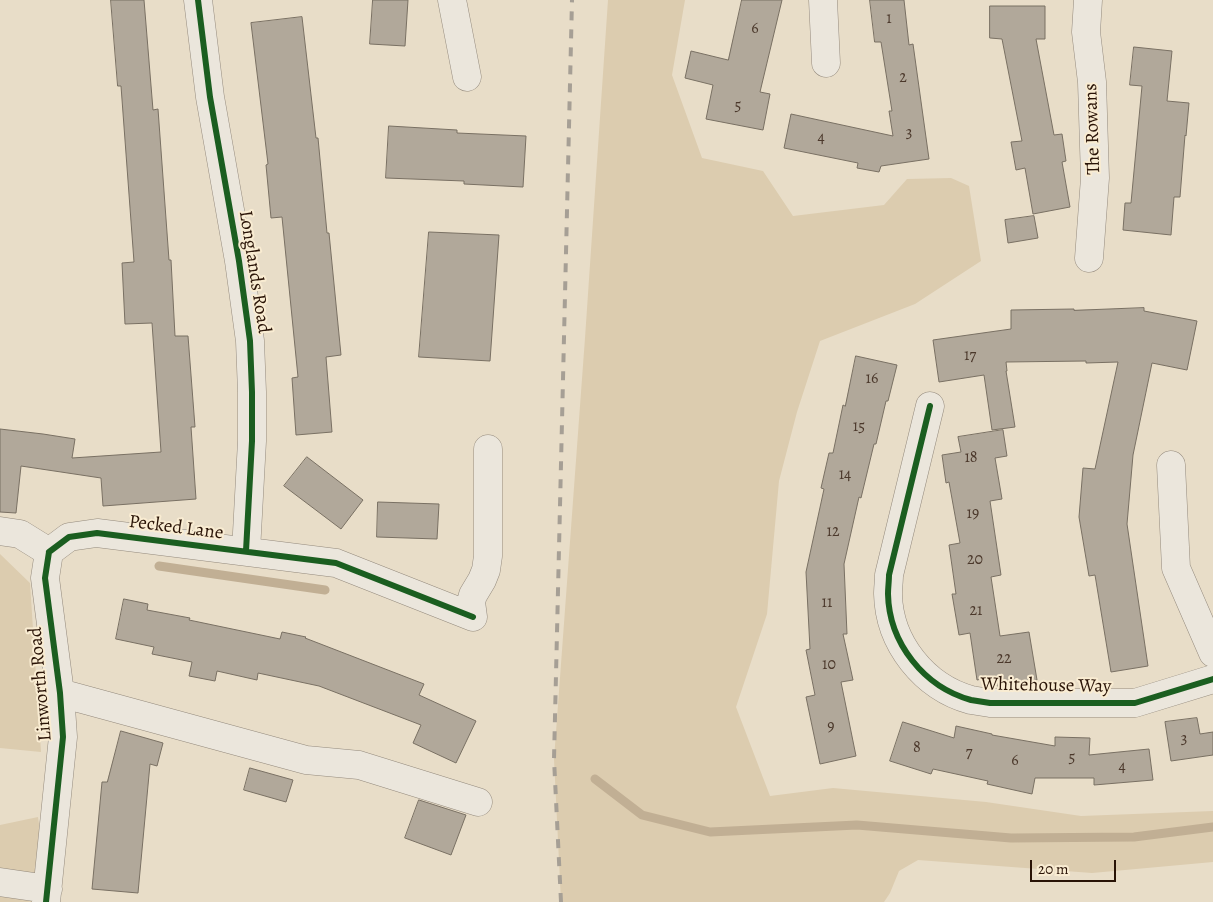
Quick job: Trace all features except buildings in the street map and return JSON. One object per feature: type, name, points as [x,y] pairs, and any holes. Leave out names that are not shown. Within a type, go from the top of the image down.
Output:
[{"type":"street","name":"Longlands Road","points":[[198,0],[210,97],[239,260],[250,341],[252,441],[246,551]]},
{"type":"street","points":[[452,0],[467,77]]},
{"type":"street","points":[[823,0],[826,63]]},
{"type":"street","name":"The Rowans","points":[[1088,0],[1086,32],[1092,82],[1096,178],[1089,258]]},
{"type":"street","name":"Whitehouse Way","points":[[930,406],[889,575],[888,594],[895,632],[922,672],[936,684],[953,693],[971,700],[990,703],[1135,703],[1213,679]]},
{"type":"street","name":"Pecked Lane","points":[[49,552],[69,537],[97,533],[336,563],[473,618],[471,602],[486,570],[488,556],[488,449]]},
{"type":"street","points":[[1172,465],[1176,568],[1213,653]]},
{"type":"street","points":[[0,531],[20,534],[49,552]]},
{"type":"street","name":"Linworth Road","points":[[47,895],[63,737],[60,693],[45,578],[49,552]]},
{"type":"street","points":[[60,693],[306,760],[359,765],[478,802]]},
{"type":"street","points":[[0,882],[47,895]]},
{"type":"shaded area","points":[[608,0],[685,0],[672,75],[702,158],[763,171],[793,216],[884,205],[907,179],[951,178],[969,186],[981,261],[915,304],[820,341],[797,412],[779,481],[767,614],[736,707],[770,796],[833,788],[986,802],[1081,816],[1213,811],[1213,862],[1092,873],[918,860],[899,871],[884,902],[561,902],[554,759]]},
{"type":"shaded area","points":[[0,554],[30,583],[41,752],[0,748]]},
{"type":"shaded area","points":[[38,817],[48,889],[46,902],[0,902],[0,825]]},
{"type":"waterway","points":[[159,566],[325,590]]},
{"type":"waterway","points":[[595,779],[642,815],[710,832],[857,825],[1011,838],[1134,837],[1213,827]]},
{"type":"railway","points":[[561,902],[554,759],[572,0]]},
{"type":"cycle path","points":[[198,0],[210,97],[239,261],[250,341],[252,441],[246,551]]},
{"type":"cycle path","points":[[930,406],[889,575],[888,592],[890,612],[902,646],[924,674],[954,694],[971,700],[990,703],[1135,703],[1213,679]]},
{"type":"cycle path","points":[[49,552],[69,537],[97,533],[336,563],[473,617]]},
{"type":"cycle path","points":[[46,902],[63,737],[60,693],[45,578],[49,552]]}]
